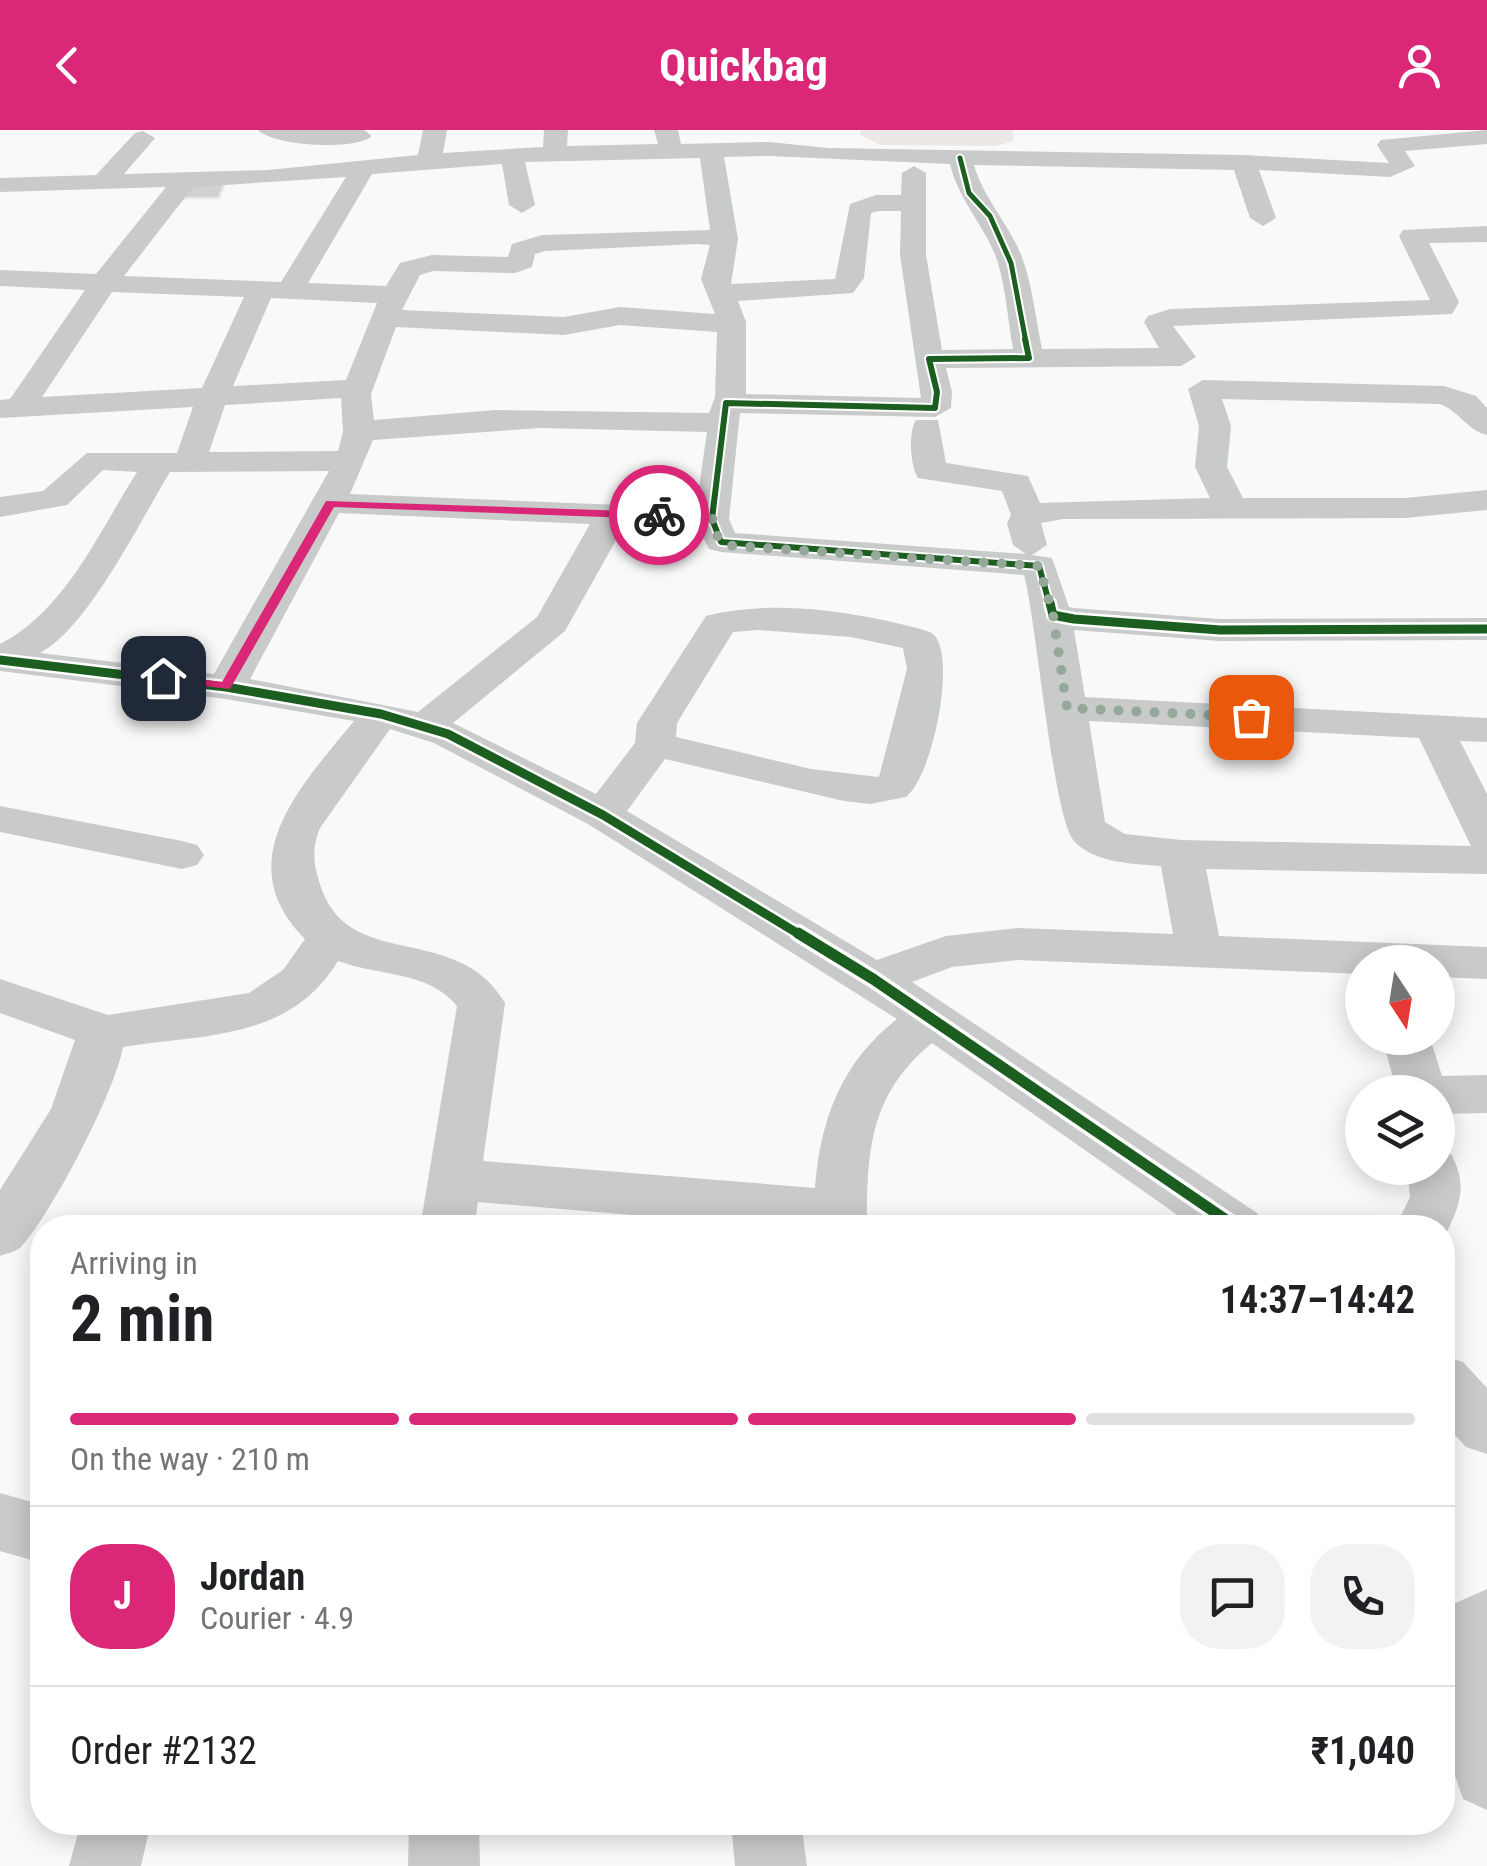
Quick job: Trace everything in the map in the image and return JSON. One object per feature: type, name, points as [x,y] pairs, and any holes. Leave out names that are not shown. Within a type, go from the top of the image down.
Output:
[{"type":"street","points":[[0,660],[43,638],[175,463],[275,291],[357,167],[360,133],[283,136],[270,130]]},
{"type":"street","points":[[429,161],[436,130]]},
{"type":"street","points":[[495,130],[501,156],[522,205]]},
{"type":"street","points":[[806,154],[816,130]]},
{"type":"street","points":[[1015,130],[1023,159]]},
{"type":"street","points":[[0,185],[186,179],[501,156],[555,141],[668,140],[711,150],[806,154],[1244,162],[1382,148],[1427,136],[1484,135]]},
{"type":"street","points":[[102,182],[143,138]]},
{"type":"street","points":[[1382,148],[1396,198]]},
{"type":"street","points":[[711,150],[725,239],[714,279],[732,324],[727,413],[712,518],[714,534],[721,542],[733,546],[1039,566]]},
{"type":"street","points":[[914,157],[917,292],[937,392],[931,418],[930,470],[1016,483],[1028,515],[1025,533],[1053,615],[1084,825],[1092,838],[1107,844],[1181,854],[1487,860]]},
{"type":"street","points":[[960,158],[969,194],[990,216],[1011,263],[1029,358]]},
{"type":"street","points":[[1244,162],[1263,218]]},
{"type":"street","points":[[10,407],[186,179]]},
{"type":"street","points":[[721,294],[843,287],[850,278],[859,208],[876,203],[914,203]]},
{"type":"street","points":[[1232,510],[1211,467],[1215,426],[1203,389],[1158,322],[1459,305],[1412,236],[1487,234]]},
{"type":"street","points":[[226,686],[330,503],[355,447],[358,388],[390,307],[410,269],[418,265],[515,265],[522,261],[522,250],[542,243],[697,236],[725,239]]},
{"type":"street","points":[[5,283],[104,282],[275,291],[573,326],[620,316],[732,324]]},
{"type":"street","points":[[1224,317],[1240,345]]},
{"type":"street","points":[[929,358],[1181,356]]},
{"type":"street","points":[[10,407],[358,388]]},
{"type":"street","points":[[1203,389],[1444,396],[1465,403],[1487,426]]},
{"type":"street","points":[[0,506],[48,501],[71,487],[90,463],[98,460],[175,463],[355,447],[443,422],[727,413],[931,418]]},
{"type":"street","points":[[808,430],[913,433],[931,418]]},
{"type":"street","points":[[1028,515],[1063,508],[1405,508],[1487,500]]},
{"type":"street","points":[[330,503],[712,518]]},
{"type":"street","points":[[424,727],[552,624],[614,512]]},
{"type":"street","points":[[1053,615],[1220,630],[1487,629]]},
{"type":"street","points":[[603,815],[655,744],[657,722],[718,624],[729,619],[878,629],[920,641],[926,669],[906,767],[900,781],[886,790],[840,787],[655,744]]},
{"type":"street","points":[[0,660],[226,686],[380,714],[424,727],[503,760],[603,815],[873,979],[1219,1215]]},
{"type":"street","points":[[1067,708],[1487,730]]},
{"type":"street","points":[[380,714],[293,841],[292,865],[301,898],[328,940],[354,952],[412,962],[455,977],[474,989],[481,1003],[482,1023],[451,1203],[743,1215]]},
{"type":"street","points":[[1434,728],[1487,837]]},
{"type":"street","points":[[0,818],[182,854]]},
{"type":"street","points":[[1181,854],[1199,952]]},
{"type":"street","points":[[0,996],[79,1020],[101,1033],[258,1010],[281,1000],[304,981],[328,940]]},
{"type":"street","points":[[873,979],[974,945],[1345,959]]},
{"type":"street","points":[[1455,962],[1487,963]]},
{"type":"street","points":[[840,1215],[844,1147],[858,1101],[880,1062],[929,1019]]},
{"type":"street","points":[[0,1234],[81,1098],[98,1062],[101,1033]]},
{"type":"street","points":[[1455,1095],[1487,1094]]},
{"type":"street","points":[[1428,1215],[1437,1197],[1435,1185]]},
{"type":"street","points":[[1455,1384],[1487,1400]]},
{"type":"street","points":[[1455,1392],[1487,1428]]},
{"type":"street","points":[[0,1522],[30,1531]]},
{"type":"street","points":[[1461,1644],[1487,1775]]},
{"type":"street","points":[[106,1866],[113,1835]]},
{"type":"street","points":[[444,1835],[444,1866]]},
{"type":"street","points":[[767,1835],[770,1866]]},
{"type":"shaded area","points":[[861,130],[1013,130],[1014,141],[996,146],[881,145],[860,135]]},
{"type":"building","points":[[226,180],[219,198],[181,198],[194,181]]},
{"type":"cycle path","points":[[960,158],[969,193],[990,216],[1011,263],[1029,358],[929,359],[937,392],[935,408],[726,403],[712,519],[721,542],[1039,566],[1053,615],[1074,619],[1220,630],[1487,629]]},
{"type":"cycle path","points":[[0,660],[226,687],[381,714],[448,734],[603,815],[873,979],[1219,1215]]},
{"type":"way so far","points":[[659,515],[712,518],[714,534],[721,542],[733,546],[1039,566],[1053,615],[1067,708],[1251,717]]},
{"type":"route","points":[[163,678],[226,686],[330,503],[659,515]]}]
